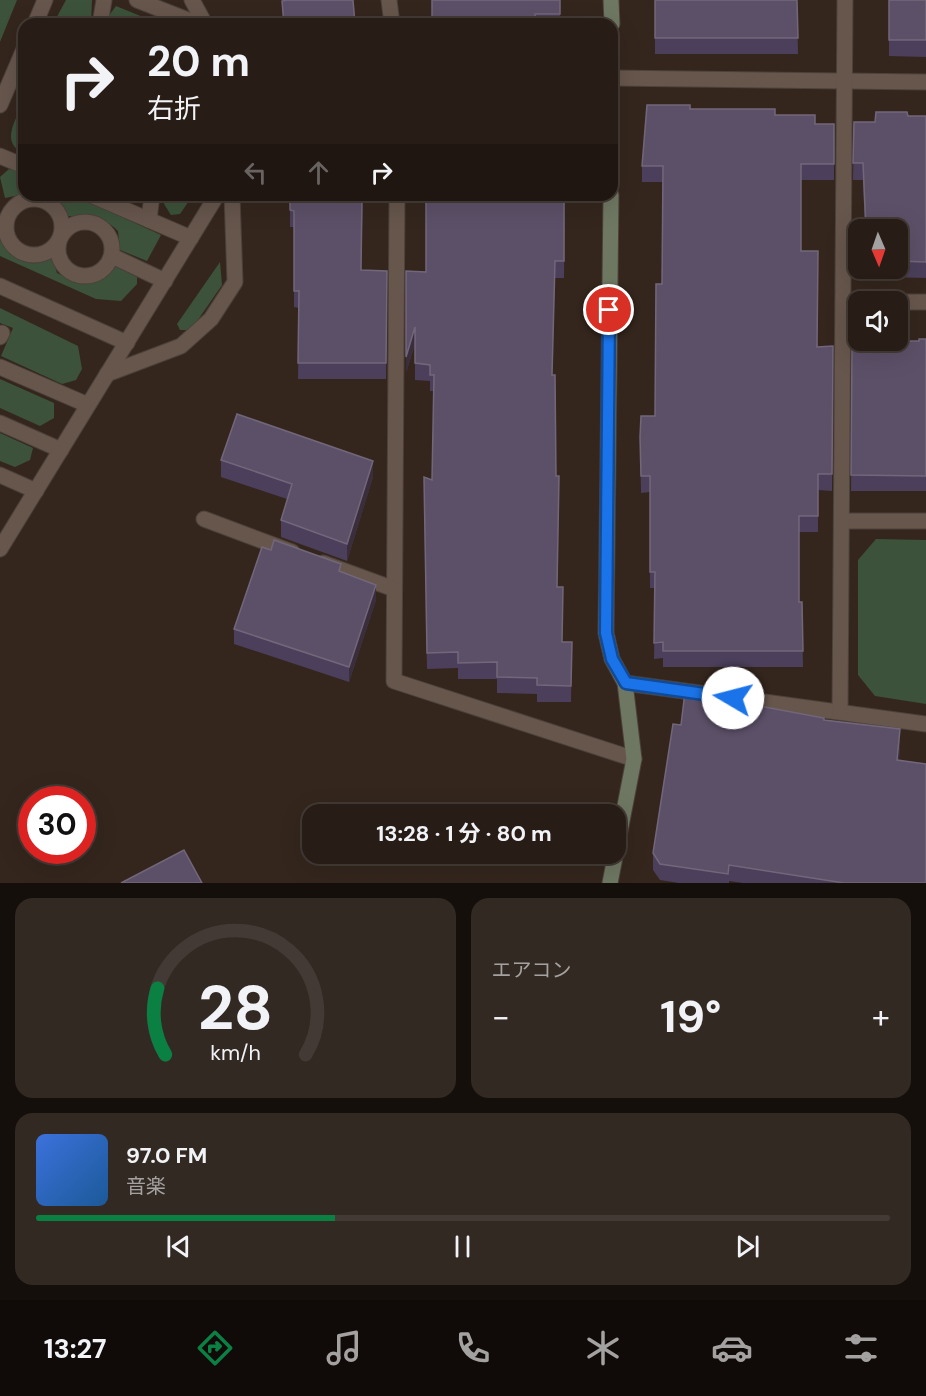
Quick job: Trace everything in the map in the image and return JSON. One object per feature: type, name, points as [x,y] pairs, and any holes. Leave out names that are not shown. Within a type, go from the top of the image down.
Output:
[{"type":"street","points":[[38,18],[45,0]]},
{"type":"street","points":[[101,18],[104,0]]},
{"type":"street","points":[[137,0],[183,18]]},
{"type":"street","points":[[192,0],[202,18]]},
{"type":"street","points":[[390,0],[392,18]]},
{"type":"street","points":[[611,0],[612,18]]},
{"type":"street","points":[[845,0],[850,291]]},
{"type":"street","points":[[0,105],[16,64]]},
{"type":"street","points":[[618,78],[926,82]]},
{"type":"street","points":[[0,156],[18,164]]},
{"type":"street","points":[[24,201],[4,211],[6,235],[20,251],[31,255],[43,254],[52,248],[59,238],[68,228],[81,222],[94,223],[106,230],[112,242],[112,256],[107,266],[87,277],[75,274],[60,260],[59,238],[62,224],[57,210],[46,201]]},
{"type":"street","points":[[105,201],[191,238]]},
{"type":"street","points":[[149,220],[151,201]]},
{"type":"street","points":[[0,549],[213,201]]},
{"type":"street","points":[[107,375],[181,346],[211,319],[235,282],[232,201]]},
{"type":"street","points":[[397,201],[394,681],[634,759]]},
{"type":"street","points":[[610,201],[606,633],[612,659],[626,683],[634,759],[610,883]]},
{"type":"street","points":[[112,256],[165,281]]},
{"type":"street","points":[[0,286],[127,343]]},
{"type":"street","points":[[908,302],[926,302]]},
{"type":"street","points":[[840,712],[842,521],[848,351]]},
{"type":"street","points":[[0,367],[88,405]]},
{"type":"street","points":[[0,423],[61,450]]},
{"type":"street","points":[[0,475],[36,491]]},
{"type":"street","points":[[204,519],[394,589]]},
{"type":"street","points":[[842,521],[926,521]]},
{"type":"street","points":[[626,683],[926,724]]},
{"type":"green space","points":[[0,0],[17,0],[0,42]]},
{"type":"green space","points":[[66,0],[92,0],[91,18],[56,18]]},
{"type":"green space","points":[[116,6],[145,18],[108,18]]},
{"type":"green space","points":[[18,115],[18,150],[11,137]]},
{"type":"green space","points":[[9,169],[18,171],[18,195],[5,198],[0,177]]},
{"type":"green space","points":[[58,201],[87,201],[161,235],[147,261],[120,250],[118,231],[107,222],[83,216],[68,216]]},
{"type":"green space","points":[[164,201],[189,201],[180,214],[171,215]]},
{"type":"green space","points":[[0,219],[1,236],[5,246],[15,255],[29,258],[52,257],[57,273],[81,281],[100,276],[115,266],[137,277],[137,284],[121,301],[96,299],[0,256]]},
{"type":"green space","points":[[220,262],[222,285],[191,330],[180,330],[177,324]]},
{"type":"green space","points":[[0,308],[78,346],[82,369],[76,380],[62,384],[1,356],[13,328],[0,323]]},
{"type":"green space","points":[[0,379],[54,403],[54,418],[40,426],[0,408]]},
{"type":"green space","points":[[0,433],[33,448],[30,460],[15,467],[0,461]]},
{"type":"green space","points":[[876,539],[926,540],[926,704],[875,696],[858,675],[858,560]]},
{"type":"building","points":[[353,0],[354,18],[283,18],[282,1]]},
{"type":"building","points":[[432,0],[560,0],[560,14],[535,14],[535,18],[432,18]]},
{"type":"building","points":[[655,0],[797,0],[798,38],[655,38]]},
{"type":"building","points":[[889,0],[926,0],[926,40],[889,40]]},
{"type":"building","points":[[647,105],[690,105],[690,109],[775,109],[775,115],[815,115],[815,124],[834,124],[834,164],[801,164],[801,251],[818,251],[817,347],[833,346],[832,474],[818,474],[818,516],[799,516],[799,602],[802,602],[803,651],[663,651],[663,642],[654,643],[655,572],[650,572],[650,476],[641,476],[640,437],[641,416],[655,416],[656,284],[662,284],[663,166],[642,166]]},
{"type":"building","points":[[876,112],[907,112],[908,116],[926,116],[926,262],[908,261],[908,219],[866,219],[863,163],[853,163],[854,122],[875,122]]},
{"type":"building","points":[[290,201],[362,201],[361,270],[387,271],[386,363],[298,363],[299,291],[294,291],[294,211],[290,210]]},
{"type":"building","points":[[426,201],[564,201],[564,261],[555,261],[552,375],[555,375],[556,476],[559,476],[557,587],[563,587],[562,642],[572,642],[571,686],[537,685],[537,678],[497,677],[497,662],[458,663],[458,652],[427,653],[424,477],[432,480],[434,375],[430,375],[430,365],[415,363],[415,327],[406,357],[406,271],[426,272]]},
{"type":"building","points":[[919,339],[926,339],[926,476],[851,475],[852,351],[908,351],[908,341],[919,341]]},
{"type":"building","points":[[237,414],[373,461],[347,544],[281,520],[292,484],[221,460]]},
{"type":"building","points":[[274,540],[341,564],[339,571],[376,585],[349,667],[234,629],[262,547],[271,550]]},
{"type":"building","points":[[685,692],[824,718],[824,720],[900,729],[897,760],[926,764],[926,883],[844,883],[729,865],[728,874],[660,864],[653,853],[673,724],[681,725]]},
{"type":"building","points":[[184,850],[202,883],[121,883]]},
{"type":"route","points":[[609,310],[606,633],[612,659],[626,683],[733,698]]}]
